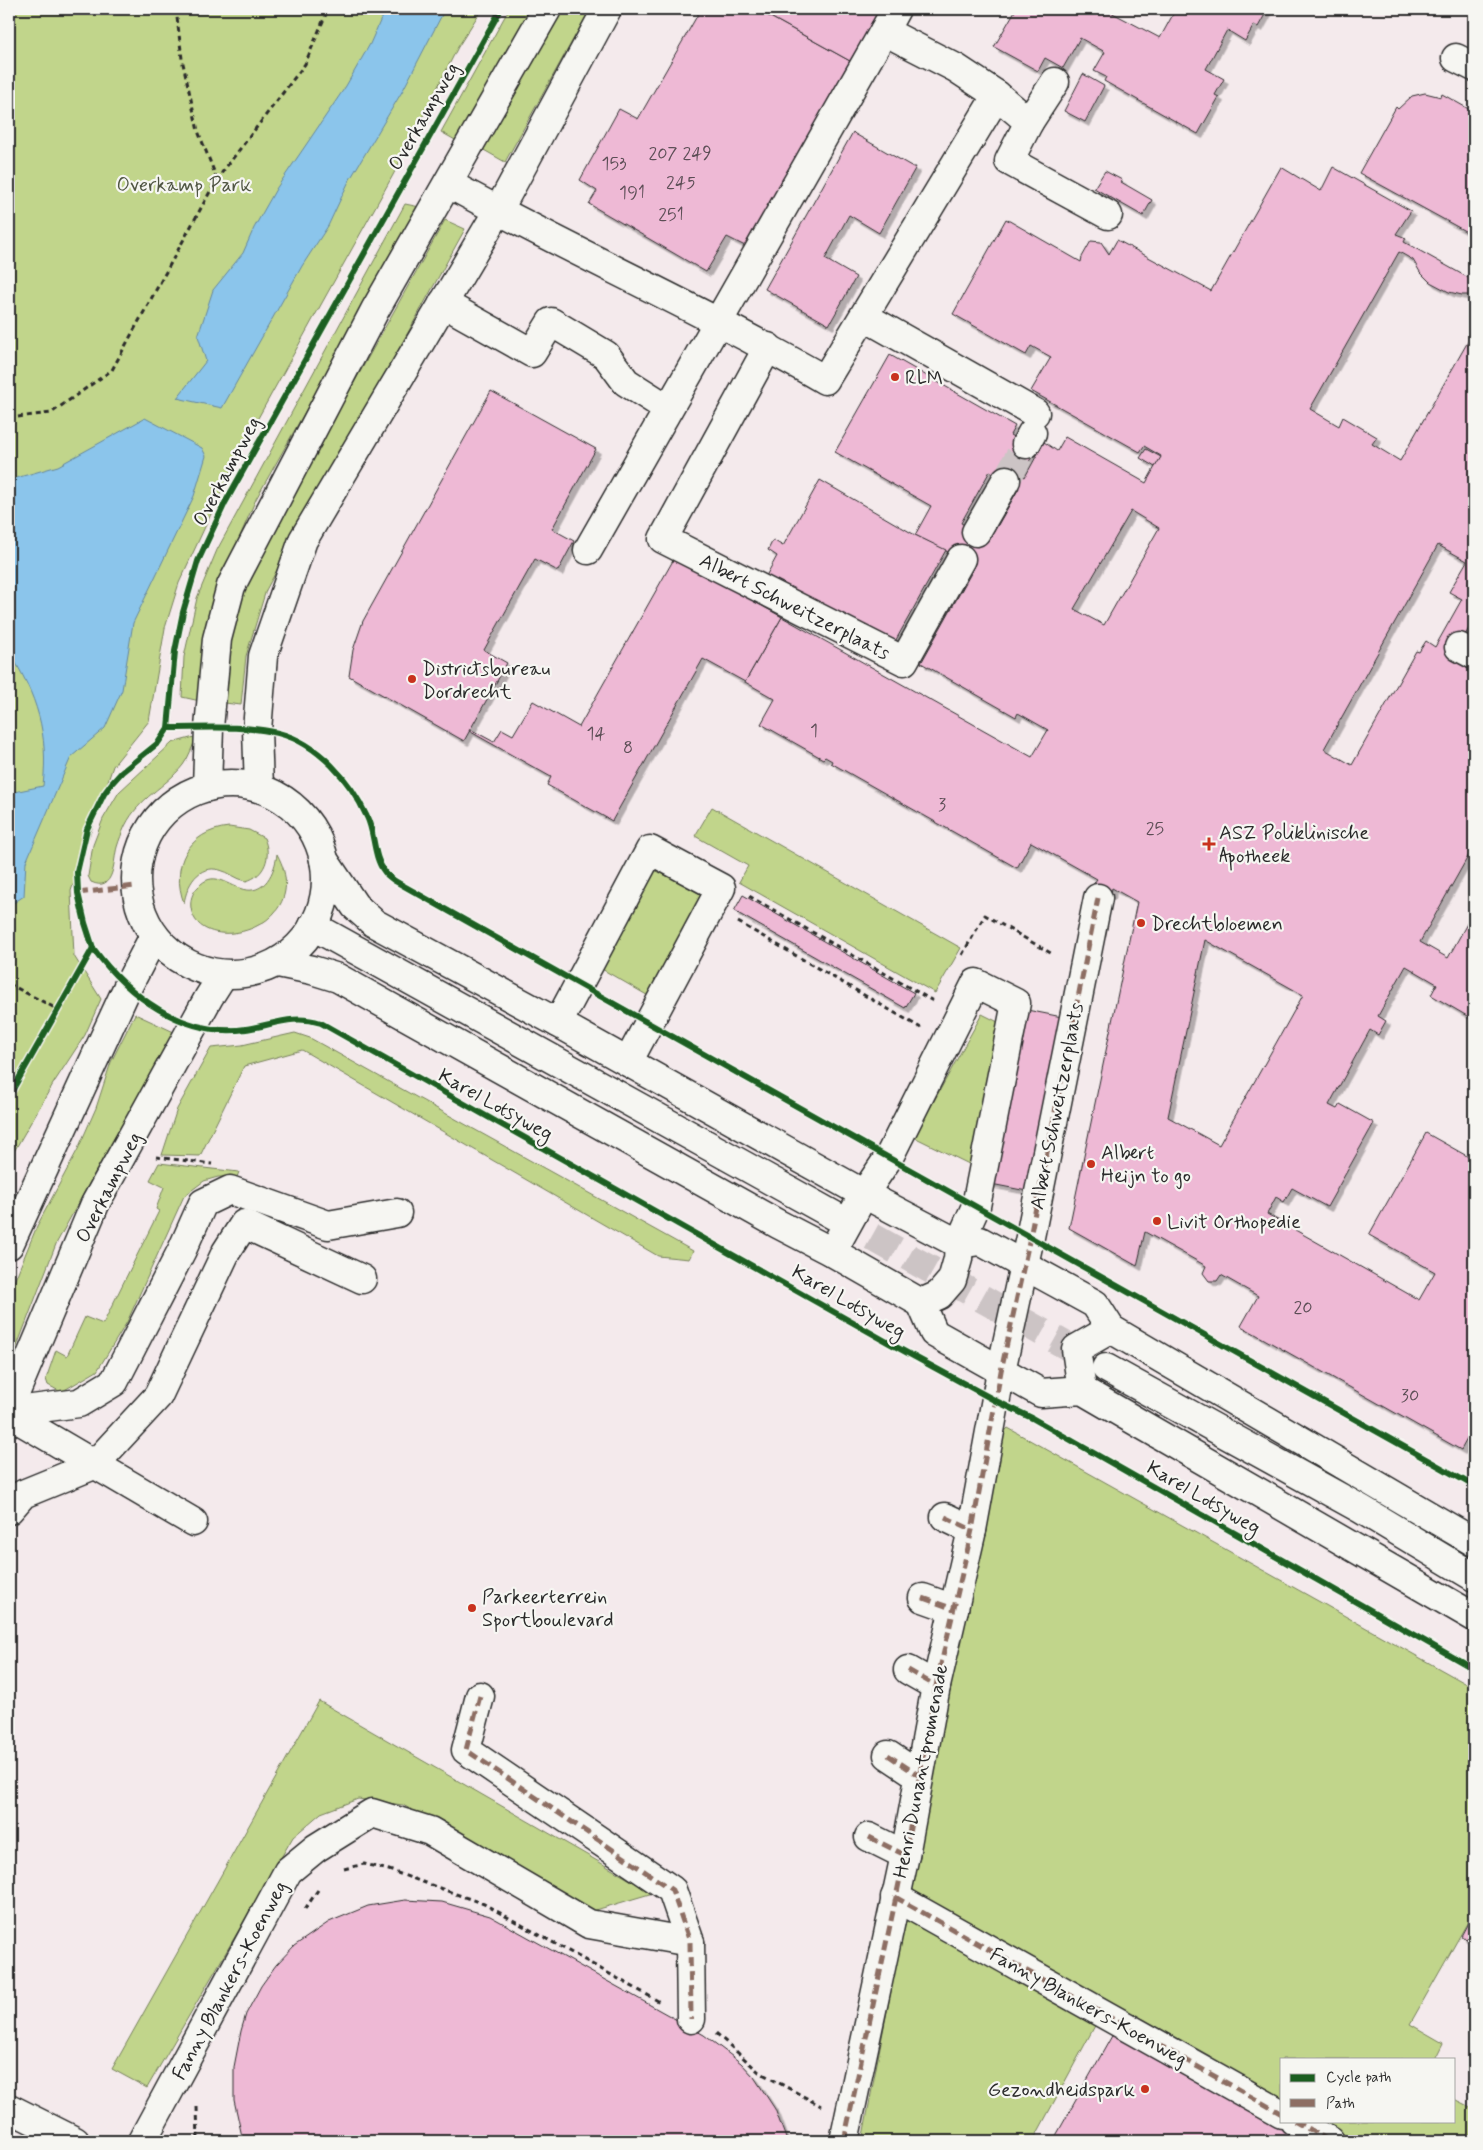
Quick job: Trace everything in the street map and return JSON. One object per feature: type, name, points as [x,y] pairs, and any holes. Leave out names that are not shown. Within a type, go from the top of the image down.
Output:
[{"type":"street","points":[[207,786],[209,728],[217,639],[231,586],[376,310],[547,9]]},
{"type":"street","points":[[259,788],[257,730],[263,656],[303,540],[498,211],[607,9]]},
{"type":"street","points":[[588,550],[667,408],[890,20],[997,95],[1029,122]]},
{"type":"street","points":[[1055,82],[1029,122],[1009,161],[1108,215]]},
{"type":"street","points":[[449,184],[498,211],[768,347],[826,380],[997,95]]},
{"type":"street","points":[[443,303],[532,353],[551,322],[606,355],[626,382],[667,408]]},
{"type":"street","points":[[865,317],[1031,430]]},
{"type":"street","name":"Albert Schweitzerplaats","points":[[768,347],[663,539],[904,661],[962,559]]},
{"type":"street","points":[[976,532],[1006,480]]},
{"type":"street","points":[[324,860],[325,894],[314,926],[292,953],[278,962],[251,972],[223,974],[207,972],[178,959],[164,948],[154,936],[141,913],[135,886],[138,857],[142,843],[149,830],[168,807],[193,791],[207,786],[242,784],[259,788],[282,799],[301,815],[315,836],[324,860],[355,906],[374,923],[558,1023],[864,1194],[959,1244],[980,1241],[1095,1304],[1111,1330],[1474,1542]]},
{"type":"street","points":[[558,1023],[650,850],[716,897],[628,1062]]},
{"type":"street","name":"Albert Schweitzerplaats","points":[[996,1402],[1098,898]]},
{"type":"street","points":[[314,926],[834,1216]]},
{"type":"street","points":[[9,1244],[128,986],[154,936]]},
{"type":"street","name":"Karel Lotsyweg","points":[[278,962],[338,978],[769,1219],[832,1252],[921,1304],[934,1332],[1001,1371],[1041,1393],[1082,1390],[1474,1617]]},
{"type":"street","name":"Overkampweg","points":[[9,1408],[96,1204],[223,974]]},
{"type":"street","name":"Karel Lotsyweg","points":[[832,1252],[864,1194],[888,1157],[976,984],[1016,1003],[976,1206],[959,1244]]},
{"type":"street","points":[[9,1413],[79,1402],[114,1382],[182,1250],[203,1203],[230,1190],[328,1225],[397,1213]]},
{"type":"street","points":[[9,1510],[23,1494],[94,1465],[158,1396],[226,1252],[244,1224],[362,1280]]},
{"type":"street","points":[[921,1304],[939,1295],[952,1280],[958,1259],[959,1244]]},
{"type":"street","points":[[1082,1390],[1076,1349],[1111,1330]]},
{"type":"street","points":[[1106,1368],[1361,1509],[1474,1577]]},
{"type":"street","name":"Henri Dunantpromenade","points":[[846,2132],[905,1855],[918,1775],[936,1686],[972,1530],[996,1402]]},
{"type":"street","points":[[9,1413],[193,1522]]},
{"type":"street","points":[[945,1517],[972,1530]]},
{"type":"street","points":[[923,1598],[954,1609]]},
{"type":"street","points":[[908,1670],[936,1686]]},
{"type":"street","points":[[480,1696],[466,1750],[672,1890],[690,1942],[691,2019]]},
{"type":"street","points":[[888,1755],[918,1775]]},
{"type":"street","name":"Fanny Blankers-Koenweg","points":[[142,2141],[288,1871],[316,1848],[372,1813],[430,1831],[589,1924],[690,1942]]},
{"type":"street","points":[[869,1837],[905,1855]]},
{"type":"street","name":"Fanny Blankers-Koenweg","points":[[895,1897],[1280,2113]]},
{"type":"street","points":[[9,2108],[75,2141]]},
{"type":"street","points":[[1296,2122],[1330,2141]]},
{"type":"path","points":[[176,9],[182,59],[198,130],[217,178]]},
{"type":"path","points":[[9,418],[51,413],[112,370],[217,178],[305,64],[328,9]]},
{"type":"path","points":[[946,1043],[716,897],[735,887],[960,1016]]},
{"type":"path","points":[[9,984],[57,1009]]},
{"type":"path","points":[[52,1018],[61,1002]]},
{"type":"path","points":[[335,1870],[364,1864],[389,1870],[484,1904],[719,2034],[760,2072],[846,2132]]},
{"type":"path","points":[[305,1910],[315,1893],[325,1882]]},
{"type":"path","points":[[198,2141],[197,2107],[200,2099]]},
{"type":"green space","name":"Overkamp Park","points":[[9,9],[482,9],[458,47],[393,175],[242,447],[179,583],[165,628],[149,721],[113,766],[71,891],[74,956],[101,999],[85,1035],[53,1084],[9,1160]]},
{"type":"green space","points":[[509,9],[531,9],[457,141],[441,132]]},
{"type":"green space","points":[[560,9],[590,9],[505,162],[482,149]]},
{"type":"green space","points":[[405,204],[420,207],[256,499],[222,578],[204,635],[200,701],[182,697],[184,657],[197,598],[217,550]]},
{"type":"green space","points":[[445,220],[465,229],[266,590],[246,656],[241,705],[225,703],[226,639],[246,576]]},
{"type":"green space","points":[[196,738],[183,765],[138,807],[125,826],[109,879],[105,883],[99,884],[91,882],[88,876],[93,845],[103,819],[119,792],[172,743]]},
{"type":"green space","points":[[712,807],[961,948],[935,993],[739,882],[748,866],[695,836]]},
{"type":"green space","points":[[229,827],[249,830],[264,838],[267,858],[262,870],[258,875],[246,881],[220,870],[206,870],[200,873],[191,883],[184,903],[179,876],[181,864],[186,853],[193,843],[203,835]]},
{"type":"green space","points":[[277,854],[285,880],[282,901],[270,917],[252,928],[232,933],[213,932],[198,923],[191,908],[191,902],[194,892],[198,887],[209,879],[214,879],[242,889],[257,889],[263,885],[271,874]]},
{"type":"green space","points":[[655,868],[707,898],[652,998],[600,968]]},
{"type":"green space","points":[[135,1014],[176,1033],[108,1149],[56,1244],[9,1367],[9,1294],[37,1226],[78,1149],[96,1108],[111,1062]]},
{"type":"green space","points":[[982,1014],[1002,1024],[973,1166],[914,1137]]},
{"type":"green space","points":[[295,1033],[310,1038],[693,1251],[689,1259],[658,1256],[302,1050],[244,1066],[200,1156],[162,1155],[177,1109],[211,1048],[242,1045]]},
{"type":"green space","points":[[159,1163],[239,1172],[237,1177],[218,1177],[204,1181],[184,1196],[127,1322],[97,1371],[61,1392],[48,1385],[46,1379],[56,1350],[67,1356],[85,1317],[103,1324],[159,1211],[156,1209],[164,1187],[150,1180]]},
{"type":"green space","name":"Gezondheidspark","points":[[1008,1428],[1474,1688],[1474,1911],[1410,2024],[1443,2043],[1436,2058],[1280,2058],[1280,2107],[1206,2064],[1210,2056],[1138,2016],[1133,2023],[1105,2007],[1033,2141],[862,2141],[997,1440]]},
{"type":"green space","points":[[319,1701],[653,1893],[589,1912],[403,1805],[358,1799],[321,1813],[293,1837],[147,2088],[112,2069]]},
{"type":"green space","points":[[1456,2100],[1474,2109],[1474,2141],[1341,2141],[1308,2122],[1456,2122]]},
{"type":"water","points":[[383,9],[445,9],[403,90],[349,181],[328,226],[302,266],[222,408],[177,398],[206,361],[198,336],[213,290],[243,253],[254,228],[276,189],[346,86],[370,44],[381,19]]},
{"type":"water","points":[[145,418],[202,448],[206,456],[194,496],[133,623],[122,690],[105,728],[71,757],[26,862],[24,896],[9,906],[9,793],[43,786],[44,749],[39,716],[34,700],[9,652],[9,480],[58,466]]},
{"type":"building","points":[[701,9],[756,9],[850,61],[745,246],[727,237],[706,272],[589,204],[597,191],[580,180],[619,109],[638,119]]},
{"type":"building","points":[[756,9],[880,9],[850,61]]},
{"type":"building","points":[[1016,9],[1105,9],[1160,38],[1176,9],[1268,9],[1258,27],[1254,25],[1245,41],[1227,30],[1206,69],[1224,79],[1215,95],[1219,97],[1198,134],[1104,81],[1106,77],[1094,71],[1105,52],[1080,38],[1063,68],[1045,58],[1038,71],[994,47]]},
{"type":"building","points":[[1083,74],[1104,86],[1085,122],[1064,111]]},
{"type":"building","points":[[1425,93],[1441,97],[1442,94],[1474,112],[1474,236],[1359,173],[1396,107],[1398,109],[1412,96]]},
{"type":"building","points":[[853,132],[916,167],[879,233],[849,215],[825,259],[856,277],[829,325],[765,289]]},
{"type":"building","points":[[1281,167],[1321,191],[1333,167],[1411,211],[1396,234],[1406,238],[1404,242],[1474,281],[1474,295],[1449,292],[1430,282],[1420,272],[1413,260],[1399,252],[1310,409],[1339,426],[1343,417],[1377,437],[1372,444],[1400,461],[1474,331],[1474,619],[1453,657],[1474,668],[1474,846],[1420,942],[1448,958],[1474,911],[1474,1020],[1431,995],[1437,984],[1406,966],[1378,1016],[1386,1021],[1378,1035],[1370,1030],[1329,1105],[1337,1109],[1340,1104],[1374,1123],[1327,1207],[1292,1188],[1284,1202],[1276,1197],[1267,1214],[1419,1300],[1435,1272],[1369,1235],[1426,1133],[1474,1160],[1474,1426],[1461,1450],[1241,1326],[1258,1296],[1221,1275],[1217,1281],[1209,1281],[1203,1273],[1206,1266],[1145,1232],[1137,1266],[1069,1228],[1137,902],[1112,888],[1111,895],[1091,887],[1097,879],[1031,842],[1017,868],[831,763],[832,761],[825,757],[823,759],[761,724],[775,699],[745,682],[782,617],[1032,757],[1048,730],[1018,713],[1016,717],[921,663],[975,566],[915,535],[931,506],[835,452],[890,355],[1015,426],[1010,435],[1036,450],[1021,475],[1025,477],[1044,442],[1057,451],[1065,437],[1146,483],[1161,456],[1144,446],[1140,452],[1031,391],[1051,357],[1031,346],[1026,355],[953,314],[1006,219],[1081,262],[1091,241],[1101,242],[1109,254],[1117,240],[1211,291]],"holes":[[[990,471],[1019,488],[990,539],[961,523]],[[1131,511],[1159,528],[1104,625],[1074,609]],[[1438,545],[1467,561],[1449,592],[1462,599],[1435,647],[1426,641],[1419,652],[1416,651],[1352,765],[1324,749]],[[1205,940],[1303,995],[1219,1145],[1168,1117]]]},
{"type":"building","points":[[1105,171],[1152,200],[1143,216],[1094,188]]},
{"type":"building","points":[[491,391],[596,449],[552,529],[574,541],[558,571],[535,559],[484,650],[507,663],[464,741],[349,676],[353,650],[363,621]]},
{"type":"building","points":[[1146,449],[1161,457],[1155,467],[1140,458]]},
{"type":"building","points":[[820,480],[915,535],[946,550],[892,647],[766,576],[777,556],[768,550],[773,540],[783,546]]},
{"type":"building","points":[[675,557],[782,617],[745,682],[703,659],[612,821],[547,785],[551,777],[469,731],[470,729],[494,742],[502,729],[513,735],[533,701],[579,727]]},
{"type":"building","points":[[743,895],[914,993],[905,1008],[734,911]]},
{"type":"building","points":[[1022,1009],[1067,1018],[1032,1192],[986,1183]]},
{"type":"building","points":[[405,1900],[442,1902],[490,1916],[704,2035],[741,2063],[754,2077],[775,2109],[787,2141],[243,2141],[234,2100],[234,2067],[246,2014],[261,1986],[276,1965],[294,1946],[329,1922],[368,1906]]},
{"type":"building","points":[[1474,1912],[1474,1943],[1461,1936]]},
{"type":"building","points":[[1474,2012],[1474,2028],[1468,2024]]},
{"type":"building","name":"Gezondheidspark","points":[[1113,2034],[1304,2141],[1053,2141]]},
{"type":"tunnel","points":[[1006,480],[1026,444]]},
{"type":"tunnel","points":[[835,1216],[1106,1368]]},
{"type":"marked path","points":[[78,893],[135,886]]},
{"type":"marked path","points":[[844,2141],[905,1855],[936,1686],[972,1530],[1001,1371],[1098,898]]},
{"type":"marked path","points":[[945,1517],[972,1530]]},
{"type":"marked path","points":[[923,1598],[954,1609]]},
{"type":"marked path","points":[[908,1670],[936,1686]]},
{"type":"marked path","points":[[480,1696],[466,1750],[672,1890],[690,1942],[691,2019]]},
{"type":"marked path","points":[[888,1755],[918,1775]]},
{"type":"marked path","points":[[869,1837],[905,1855]]},
{"type":"marked path","points":[[895,1897],[1280,2113]]},
{"type":"marked path","points":[[1296,2122],[1330,2141]]},
{"type":"cycle path","points":[[9,1096],[93,948],[78,893],[77,872],[87,829],[104,794],[112,783],[122,772],[158,743],[168,728],[175,651],[183,612],[198,561],[225,503],[501,9]]},
{"type":"cycle path","points":[[168,728],[265,730],[293,738],[307,745],[332,765],[352,790],[370,823],[380,865],[386,874],[395,881],[1474,1486]]},
{"type":"cycle path","points":[[93,948],[123,982],[140,997],[159,1010],[179,1020],[201,1027],[223,1030],[246,1029],[292,1020],[321,1023],[889,1343],[996,1401],[1032,1418],[1474,1669]]},
{"type":"place","name":"RLM","points":[[895,377]]},
{"type":"place","name":"Districtsbureau Dordrecht","points":[[412,679]]},
{"type":"place","name":"ASZ Poliklinische Apotheek","points":[[1209,844]]},
{"type":"place","name":"Drechtbloemen","points":[[1141,923]]},
{"type":"place","name":"Albert Heijn to go","points":[[1091,1164]]},
{"type":"place","name":"Livit Orthopedie","points":[[1157,1221]]},
{"type":"place","name":"Parkeerterrein Sportboulevard","points":[[472,1608]]},
{"type":"place","name":"Gezondheidspark","points":[[1145,2089]]}]
